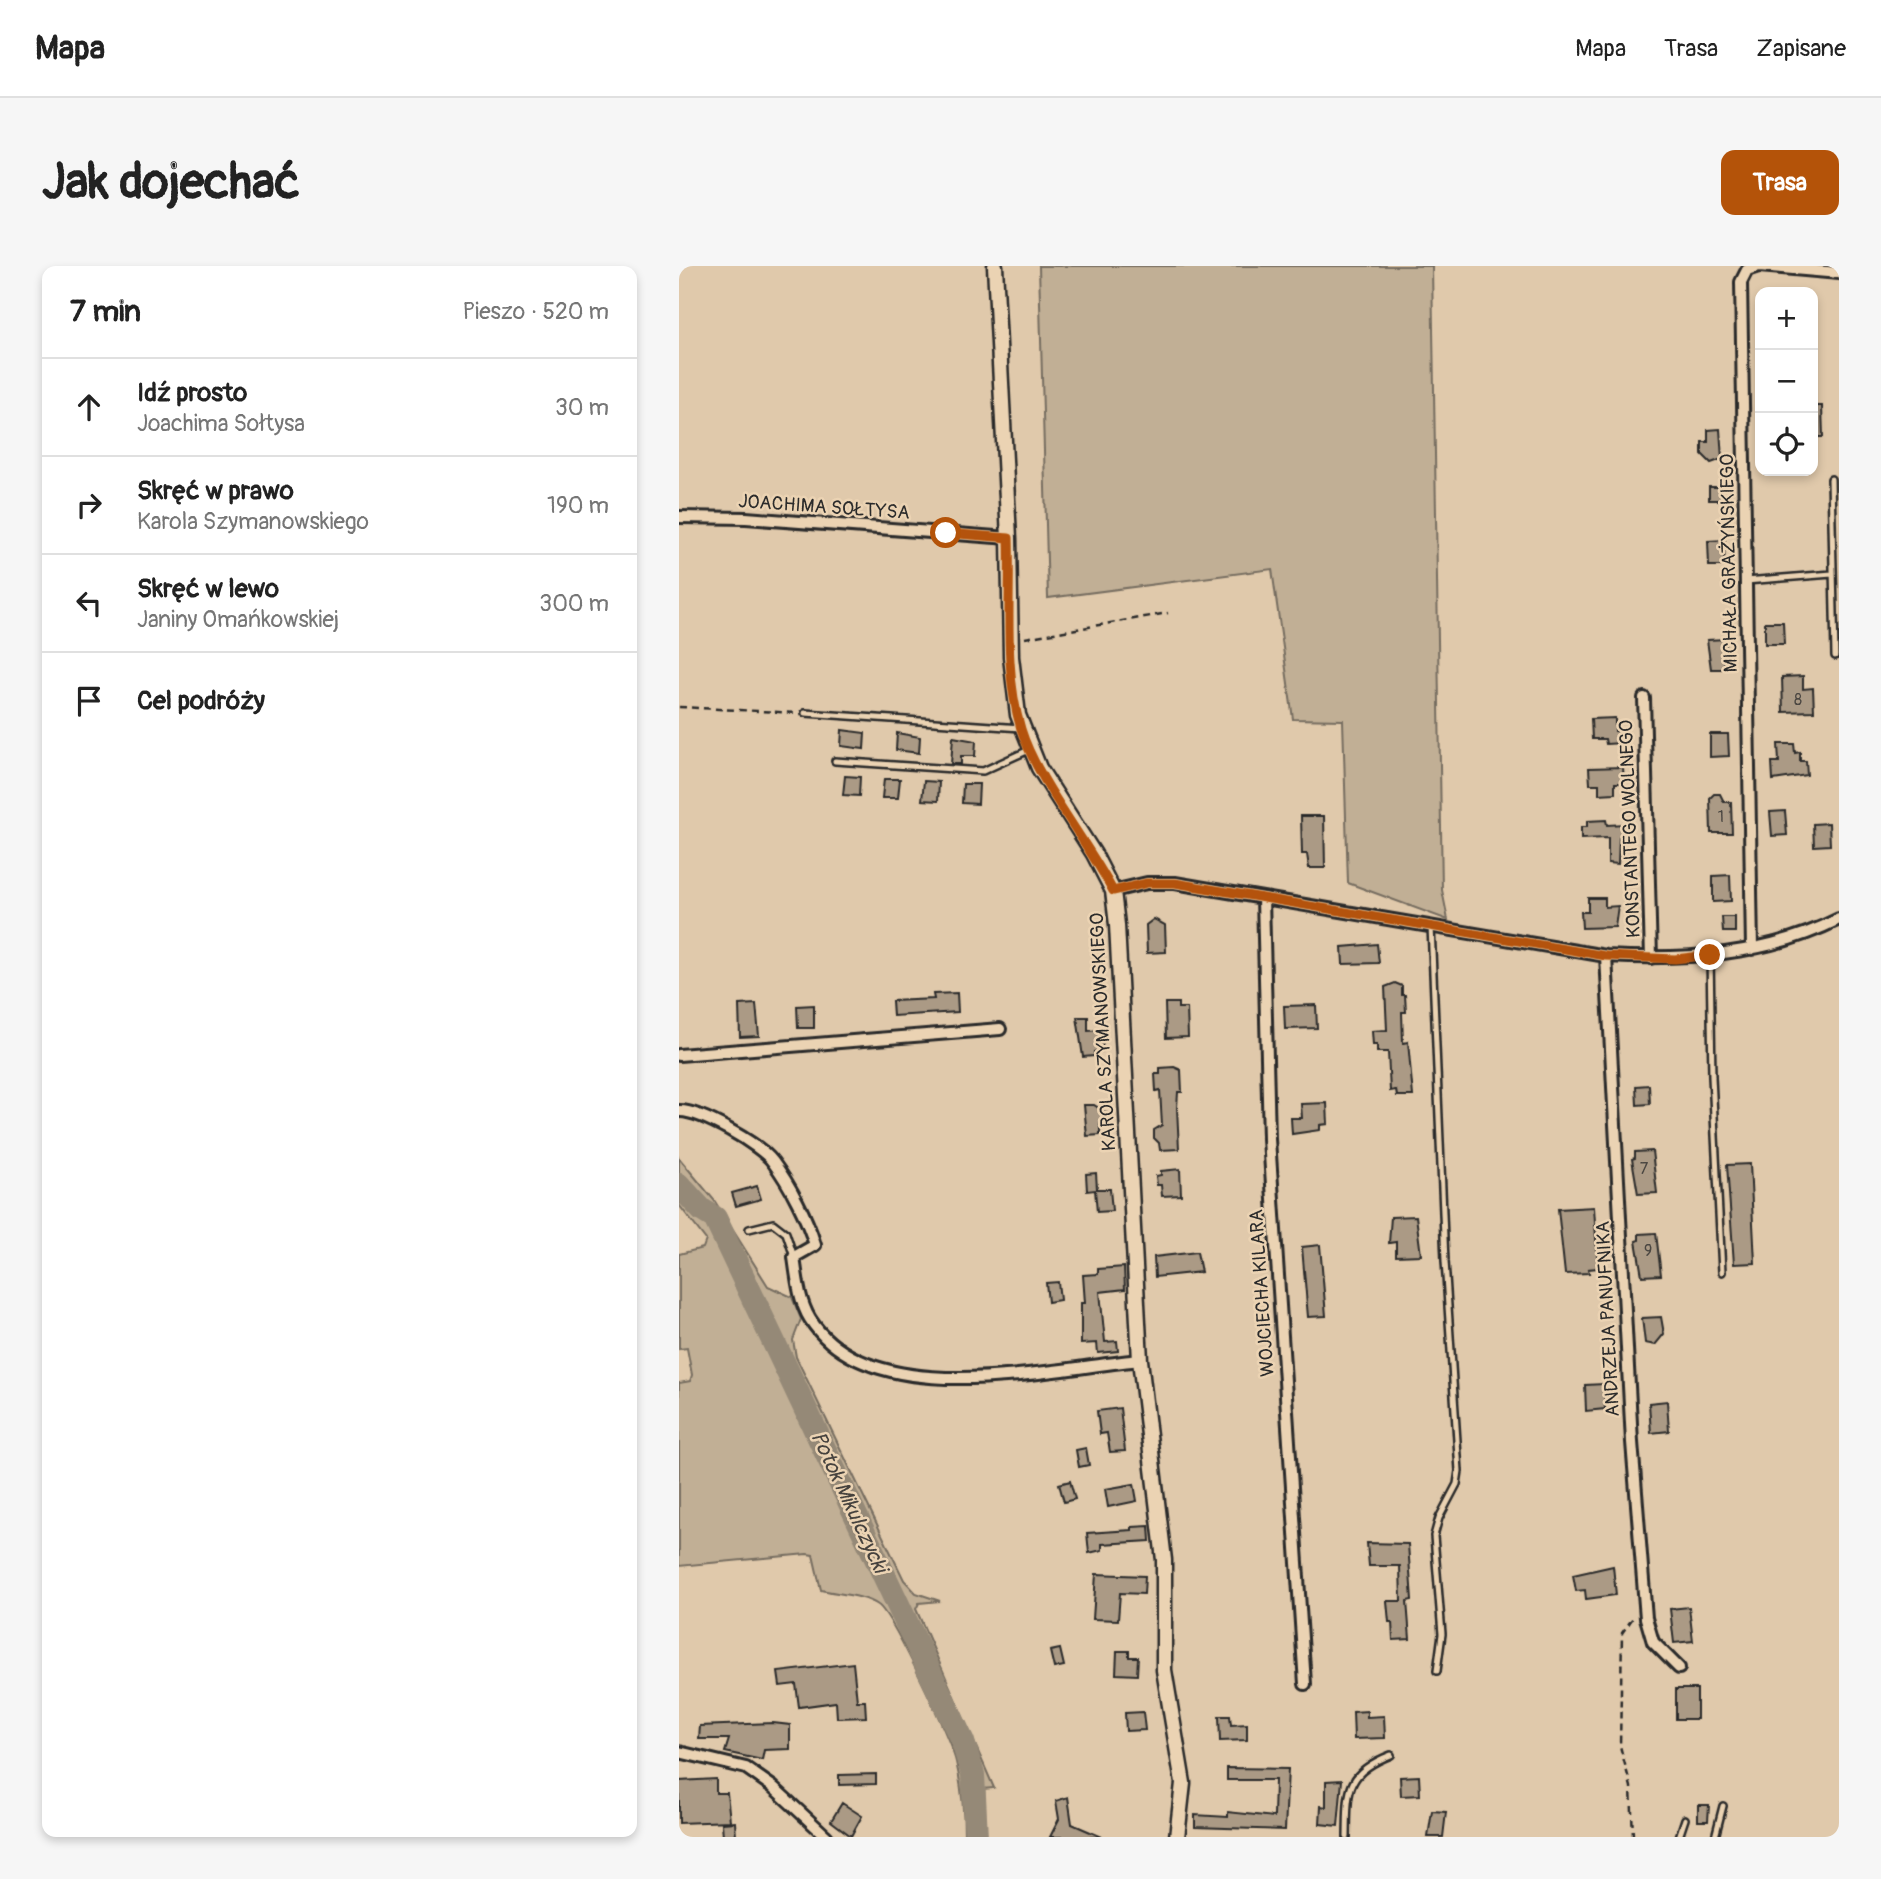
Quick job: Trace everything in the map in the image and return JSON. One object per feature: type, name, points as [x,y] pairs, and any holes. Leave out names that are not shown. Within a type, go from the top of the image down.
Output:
[{"type":"street","name":"KAROLA SZYMANOWSKIEGO","points":[[995,266],[1009,538],[1013,687],[1021,729],[1029,750],[1113,891],[1140,1360],[1162,1533],[1164,1670],[1183,1783],[1177,1837]]},
{"type":"street","name":"MICHAŁA GRAŻYŃSKIEGO","points":[[1752,949],[1741,282],[1747,271],[1759,267],[1839,273]]},
{"type":"street","name":"JOACHIMA SOŁTYSA","points":[[679,517],[786,521],[1009,538]]},
{"type":"street","name":"KONSTANTEGO WOLNEGO","points":[[1644,698],[1651,958]]},
{"type":"street","points":[[1113,891],[1147,883],[1175,883],[1606,956],[1651,958],[1710,955],[1752,949],[1839,919]]},
{"type":"street","name":"WOJCIECHA KILARA","points":[[1263,898],[1269,1139],[1305,1684]]},
{"type":"street","name":"ANDRZEJA PANUFNIKA","points":[[1606,956],[1632,1442],[1645,1605],[1653,1642],[1679,1668]]},
{"type":"street","points":[[679,1055],[1000,1029]]},
{"type":"street","points":[[679,1111],[711,1118],[772,1160],[811,1231],[815,1245],[794,1257],[803,1304],[825,1338],[849,1355],[905,1376],[962,1379],[1140,1360]]},
{"type":"street","points":[[679,1752],[746,1768],[773,1787],[827,1837]]},
{"type":"lane","points":[[1831,480],[1835,656]]},
{"type":"lane","points":[[1746,581],[1832,574]]},
{"type":"lane","points":[[805,713],[1021,729]]},
{"type":"lane","points":[[835,761],[983,771],[1029,750]]},
{"type":"lane","points":[[1431,926],[1445,1261],[1459,1471],[1457,1484],[1439,1518],[1434,1536],[1441,1634],[1437,1671]]},
{"type":"lane","points":[[1710,955],[1712,1077],[1722,1272]]},
{"type":"lane","points":[[749,1229],[773,1223],[786,1233],[794,1257]]},
{"type":"lane","points":[[1347,1837],[1348,1790],[1370,1763],[1391,1755]]},
{"type":"lane","points":[[1715,1837],[1723,1806]]},
{"type":"lane","points":[[1679,1837],[1685,1819]]},
{"type":"path","points":[[1011,641],[1168,613]]},
{"type":"path","points":[[679,707],[805,713]]},
{"type":"path","points":[[1633,1837],[1631,1787],[1620,1746],[1622,1633],[1629,1620],[1645,1605]]},
{"type":"shaded area","points":[[1039,266],[1432,266],[1442,890],[1448,920],[1348,883],[1343,720],[1293,719],[1272,569],[1048,598]]},
{"type":"shaded area","points":[[679,1158],[714,1200],[768,1286],[792,1297],[801,1319],[793,1340],[796,1357],[904,1580],[916,1593],[940,1601],[919,1603],[916,1609],[994,1788],[983,1789],[986,1837],[964,1837],[961,1790],[952,1750],[908,1653],[878,1605],[858,1597],[821,1590],[813,1555],[679,1566],[679,1383],[690,1381],[692,1375],[687,1348],[679,1349],[679,1254],[703,1248],[706,1240],[679,1205]]},
{"type":"building","points":[[1818,406],[1822,406],[1823,437],[1818,437]]},
{"type":"building","points":[[1720,429],[1722,459],[1711,463],[1702,454],[1702,442],[1708,442],[1708,430]]},
{"type":"building","points":[[1709,487],[1721,487],[1722,500],[1709,500]]},
{"type":"building","points":[[1725,540],[1724,566],[1709,566],[1708,541]]},
{"type":"building","points":[[1765,622],[1783,622],[1784,644],[1765,644]]},
{"type":"building","points":[[1726,639],[1724,669],[1711,669],[1707,640]]},
{"type":"building","points":[[1803,676],[1803,689],[1813,688],[1814,711],[1783,712],[1782,677]]},
{"type":"building","points":[[1615,718],[1615,731],[1622,731],[1622,743],[1606,744],[1605,739],[1592,739],[1591,719]]},
{"type":"building","points":[[842,730],[865,733],[864,749],[841,746]]},
{"type":"building","points":[[897,733],[920,737],[919,753],[896,750]]},
{"type":"building","points":[[1710,734],[1728,734],[1729,756],[1710,757]]},
{"type":"building","points":[[953,737],[976,741],[975,756],[961,756],[961,764],[951,764]]},
{"type":"building","points":[[1778,744],[1794,744],[1795,753],[1800,752],[1800,761],[1806,761],[1807,775],[1773,780],[1772,762],[1779,762]]},
{"type":"building","points":[[1623,767],[1624,783],[1615,783],[1615,793],[1599,794],[1599,784],[1590,784],[1589,768]]},
{"type":"building","points":[[845,776],[860,777],[859,796],[843,795]]},
{"type":"building","points":[[884,779],[900,779],[898,798],[882,798]]},
{"type":"building","points":[[924,781],[939,782],[938,801],[922,800]]},
{"type":"building","points":[[963,784],[979,784],[978,804],[962,803]]},
{"type":"building","points":[[1714,794],[1720,794],[1724,802],[1731,802],[1732,833],[1711,833],[1710,798]]},
{"type":"building","points":[[1785,811],[1787,835],[1772,836],[1770,812]]},
{"type":"building","points":[[1301,816],[1324,816],[1325,868],[1309,868],[1307,854],[1302,854]]},
{"type":"building","points":[[1606,820],[1607,825],[1625,824],[1625,838],[1619,838],[1618,864],[1608,863],[1608,838],[1581,839],[1581,827],[1587,827],[1587,821]]},
{"type":"building","points":[[1829,823],[1830,845],[1814,846],[1813,824]]},
{"type":"building","points":[[1730,875],[1731,901],[1713,902],[1713,876]]},
{"type":"building","points":[[1588,898],[1605,898],[1605,907],[1618,906],[1615,927],[1582,928],[1581,912],[1588,912]]},
{"type":"building","points":[[1722,917],[1735,917],[1735,932],[1723,932]]},
{"type":"building","points":[[1154,919],[1165,925],[1166,952],[1147,953],[1146,925]]},
{"type":"building","points":[[1377,944],[1379,963],[1343,964],[1342,947]]},
{"type":"building","points":[[1395,983],[1402,986],[1402,995],[1405,995],[1406,1012],[1402,1012],[1403,1043],[1408,1042],[1413,1096],[1397,1096],[1396,1090],[1390,1091],[1388,1052],[1377,1052],[1377,1045],[1373,1045],[1372,1031],[1387,1030],[1385,987]]},
{"type":"building","points":[[957,993],[958,1012],[893,1016],[892,1001],[934,999],[933,994]]},
{"type":"building","points":[[1165,1003],[1178,1003],[1178,1008],[1187,1008],[1188,1037],[1166,1038]]},
{"type":"building","points":[[756,1004],[759,1036],[740,1037],[739,1005]]},
{"type":"building","points":[[814,1005],[814,1028],[798,1028],[797,1006]]},
{"type":"building","points":[[1316,1005],[1317,1028],[1285,1029],[1284,1006]]},
{"type":"building","points":[[1077,1017],[1088,1017],[1088,1031],[1101,1030],[1103,1051],[1094,1052],[1094,1056],[1083,1057]]},
{"type":"building","points":[[1174,1067],[1181,1070],[1182,1092],[1178,1092],[1177,1108],[1179,1149],[1160,1150],[1159,1143],[1154,1138],[1154,1130],[1162,1125],[1160,1090],[1156,1091],[1155,1074],[1160,1074],[1160,1068]]},
{"type":"building","points":[[1649,1085],[1650,1104],[1637,1105],[1636,1086]]},
{"type":"building","points":[[1327,1103],[1328,1124],[1320,1125],[1320,1130],[1292,1134],[1291,1118],[1302,1118],[1301,1104]]},
{"type":"building","points":[[1084,1105],[1094,1105],[1108,1114],[1100,1124],[1100,1135],[1087,1136]]},
{"type":"building","points":[[1652,1151],[1657,1193],[1638,1194],[1632,1159],[1635,1158],[1635,1152]]},
{"type":"building","points":[[1750,1164],[1755,1263],[1734,1264],[1727,1165]]},
{"type":"building","points":[[1180,1169],[1181,1195],[1162,1196],[1161,1185],[1157,1185],[1156,1176],[1161,1175],[1161,1171]]},
{"type":"building","points":[[1096,1173],[1097,1189],[1110,1189],[1112,1211],[1097,1212],[1095,1190],[1087,1191],[1086,1174]]},
{"type":"building","points":[[757,1186],[761,1199],[736,1206],[732,1193]]},
{"type":"building","points":[[1594,1207],[1598,1268],[1588,1269],[1589,1273],[1565,1274],[1558,1209]]},
{"type":"building","points":[[1416,1216],[1421,1255],[1396,1256],[1396,1242],[1389,1243],[1391,1217]]},
{"type":"building","points":[[1656,1233],[1661,1275],[1642,1276],[1636,1241],[1639,1240],[1639,1234]]},
{"type":"building","points":[[1320,1245],[1326,1316],[1308,1317],[1302,1247]]},
{"type":"building","points":[[1197,1252],[1201,1272],[1155,1277],[1154,1257]]},
{"type":"building","points":[[1124,1267],[1125,1289],[1100,1292],[1105,1342],[1117,1341],[1118,1351],[1098,1353],[1097,1343],[1081,1344],[1081,1303],[1085,1303],[1083,1275],[1098,1274],[1098,1269]]},
{"type":"building","points":[[1058,1282],[1060,1300],[1048,1302],[1046,1283]]},
{"type":"building","points":[[1661,1317],[1664,1334],[1655,1345],[1645,1343],[1642,1318]]},
{"type":"building","points":[[1604,1384],[1605,1409],[1586,1411],[1585,1385]]},
{"type":"building","points":[[1667,1401],[1669,1431],[1651,1433],[1649,1403]]},
{"type":"building","points":[[1120,1408],[1125,1451],[1110,1452],[1107,1433],[1100,1434],[1097,1411]]},
{"type":"building","points":[[1086,1448],[1089,1465],[1079,1467],[1076,1450]]},
{"type":"building","points":[[1070,1481],[1075,1499],[1064,1502],[1059,1484]]},
{"type":"building","points":[[1134,1484],[1137,1501],[1108,1507],[1105,1489]]},
{"type":"building","points":[[1149,1526],[1150,1541],[1102,1544],[1102,1550],[1089,1553],[1087,1533]]},
{"type":"building","points":[[1367,1543],[1408,1544],[1412,1600],[1407,1601],[1410,1639],[1393,1640],[1392,1622],[1389,1622],[1387,1601],[1401,1601],[1400,1566],[1369,1566]]},
{"type":"building","points":[[1613,1566],[1616,1595],[1586,1599],[1585,1590],[1576,1591],[1573,1575]]},
{"type":"building","points":[[1096,1574],[1145,1576],[1144,1594],[1120,1593],[1118,1620],[1093,1619]]},
{"type":"building","points":[[1689,1607],[1693,1641],[1674,1643],[1670,1609]]},
{"type":"building","points":[[1060,1649],[1064,1666],[1054,1668],[1050,1651]]},
{"type":"building","points":[[1117,1651],[1129,1651],[1129,1657],[1138,1657],[1137,1675],[1116,1674]]},
{"type":"building","points":[[853,1663],[857,1701],[865,1701],[866,1717],[837,1718],[836,1702],[799,1707],[796,1684],[780,1686],[778,1672]]},
{"type":"building","points":[[1676,1689],[1697,1689],[1697,1719],[1676,1719]]},
{"type":"building","points":[[1367,1711],[1367,1717],[1384,1716],[1385,1738],[1354,1739],[1353,1712]]},
{"type":"building","points":[[1143,1712],[1145,1730],[1126,1731],[1125,1713]]},
{"type":"building","points":[[1219,1716],[1230,1716],[1231,1725],[1247,1724],[1247,1740],[1220,1741]]},
{"type":"building","points":[[773,1723],[790,1725],[790,1749],[764,1750],[762,1760],[725,1752],[729,1739],[699,1739],[700,1726]]},
{"type":"building","points":[[1227,1768],[1288,1769],[1285,1830],[1195,1827],[1195,1815],[1228,1817],[1228,1812],[1274,1817],[1275,1780],[1227,1780]]},
{"type":"building","points":[[876,1774],[876,1784],[839,1785],[839,1775]]},
{"type":"building","points":[[1419,1776],[1420,1795],[1401,1796],[1400,1777]]},
{"type":"building","points":[[716,1779],[716,1793],[727,1793],[730,1821],[679,1823],[679,1781]]},
{"type":"building","points":[[1342,1780],[1338,1826],[1320,1824],[1321,1806],[1326,1807],[1326,1781]]},
{"type":"building","points":[[1068,1797],[1072,1824],[1102,1837],[1050,1837],[1059,1819],[1056,1801]]},
{"type":"building","points":[[842,1803],[862,1816],[851,1836],[831,1821]]},
{"type":"building","points":[[1698,1805],[1709,1805],[1708,1821],[1698,1821]]},
{"type":"building","points":[[1432,1811],[1446,1812],[1443,1837],[1428,1837]]},
{"type":"building","points":[[735,1822],[736,1837],[723,1837],[722,1823]]},
{"type":"waterway","name":"Potok Mikulczycki","points":[[679,1185],[702,1210],[715,1218],[963,1742],[973,1775],[976,1837]]},
{"type":"route","points":[[946,533],[1009,538],[1011,657],[1013,687],[1021,729],[1039,768],[1094,854],[1113,891],[1147,883],[1175,883],[1606,956],[1675,959],[1710,955]]}]
